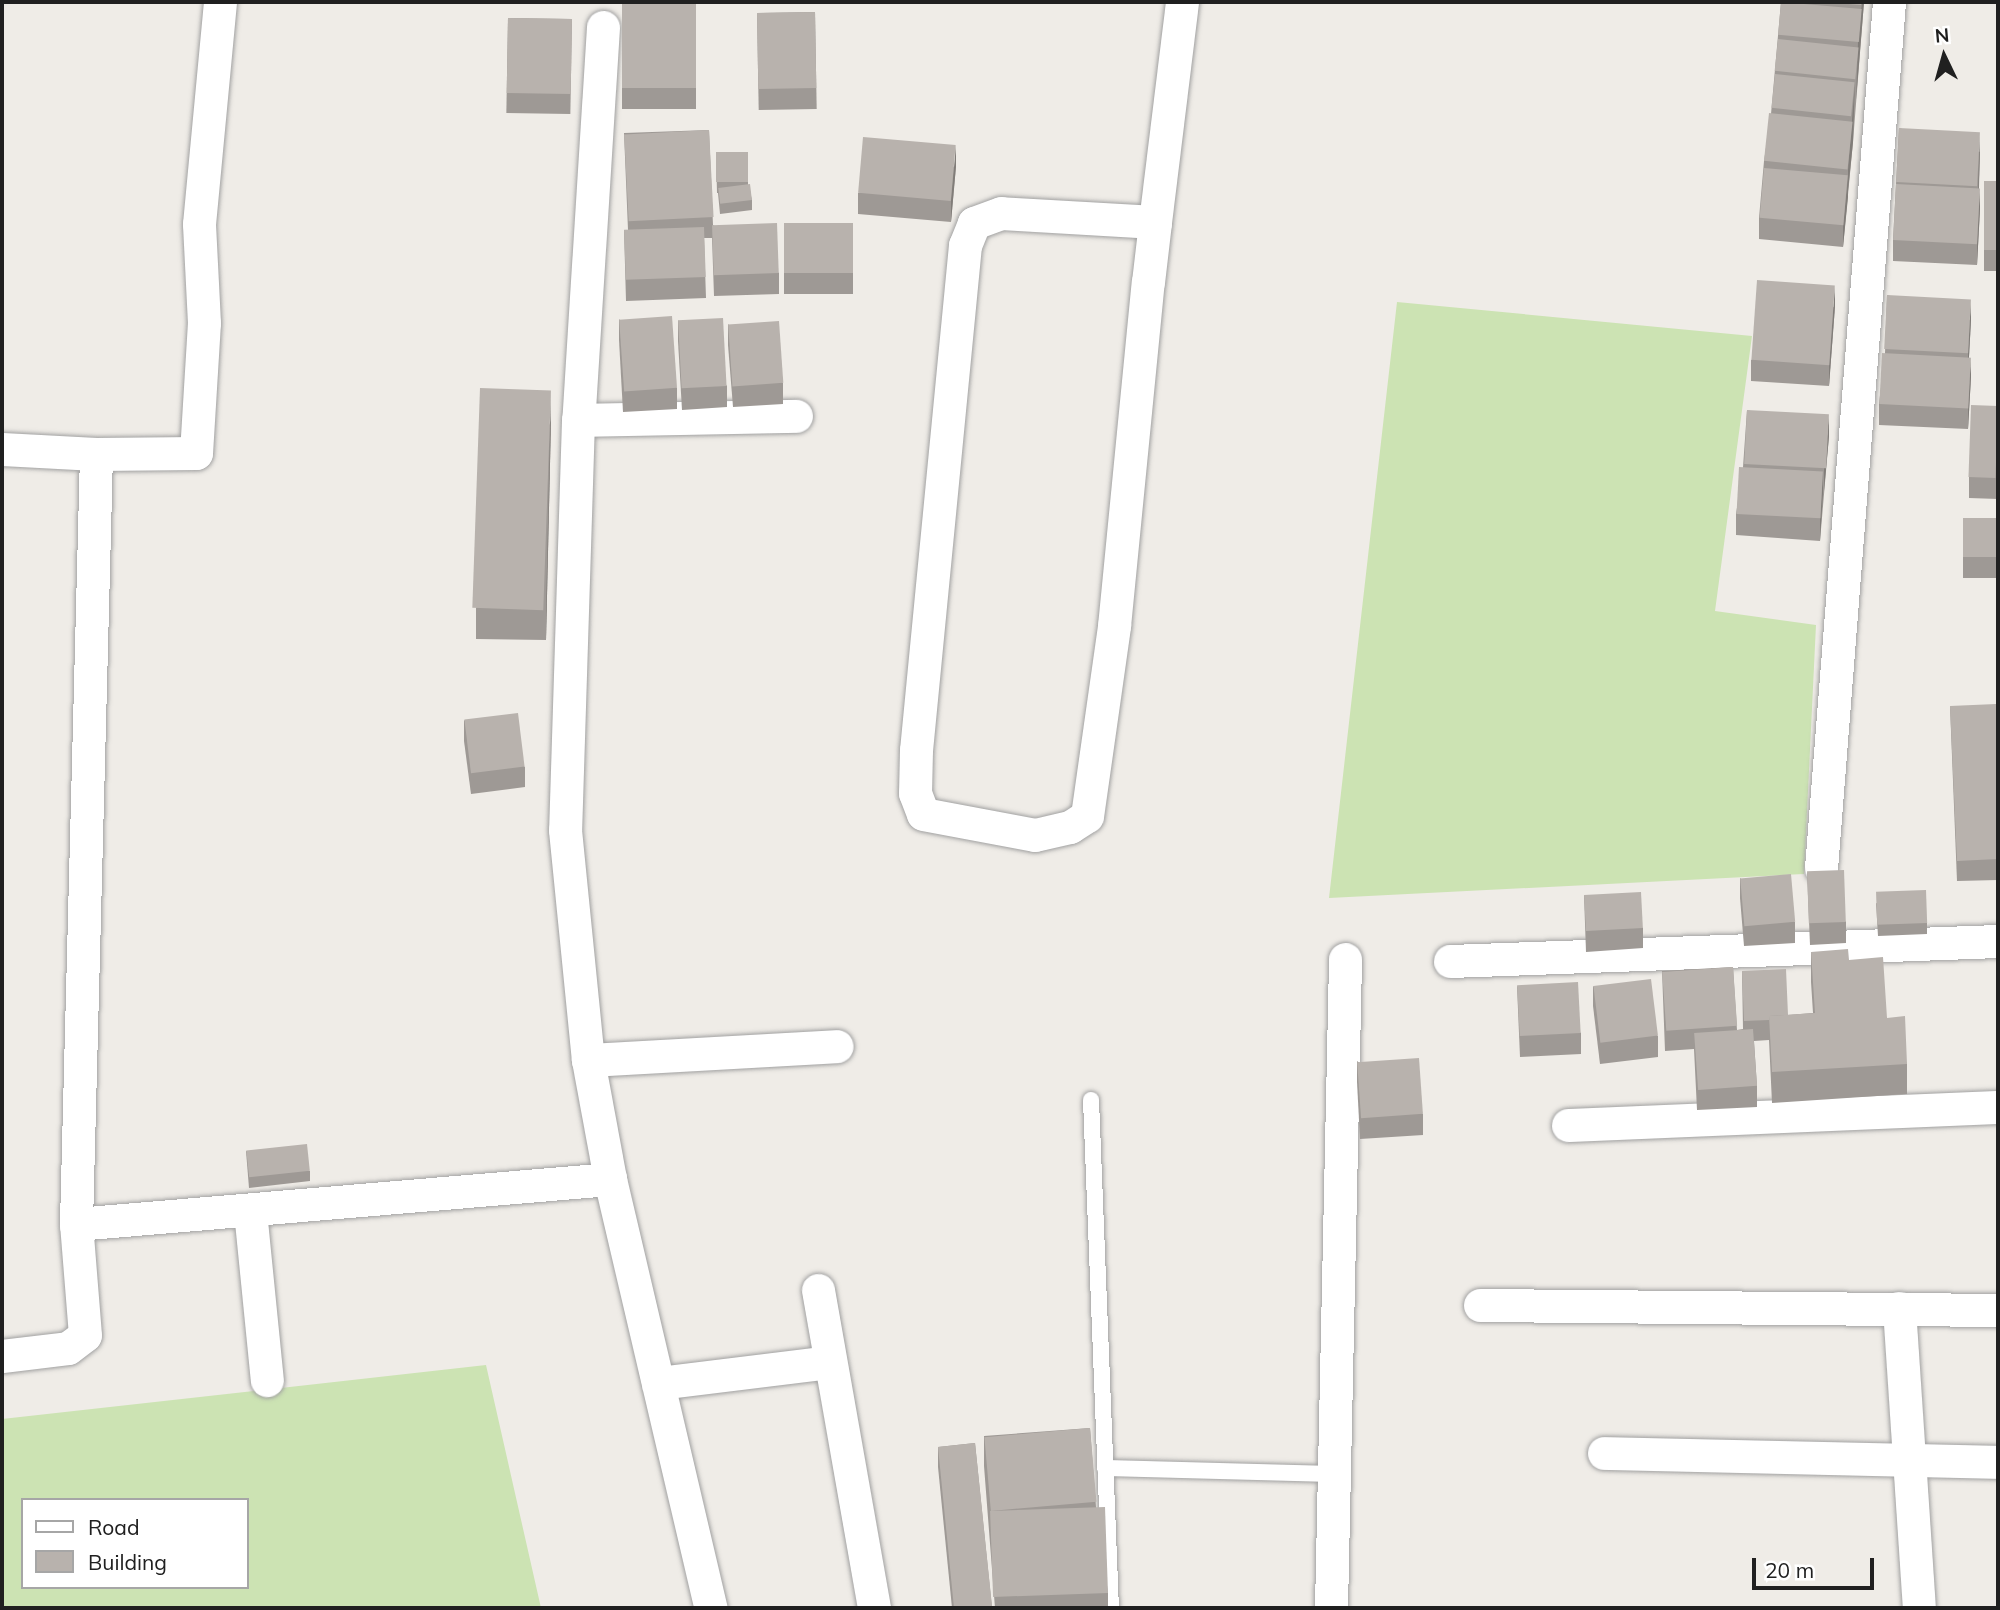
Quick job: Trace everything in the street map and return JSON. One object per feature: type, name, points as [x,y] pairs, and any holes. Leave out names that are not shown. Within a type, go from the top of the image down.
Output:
[{"type":"street","points":[[2,449],[96,454],[195,453],[204,323],[199,224],[220,2]]},
{"type":"street","points":[[1156,222],[1001,213],[974,223],[965,244],[916,750],[915,793],[923,814],[1035,835],[1070,827],[1087,816],[1114,626],[1182,2]]},
{"type":"street","points":[[1821,867],[1889,2]]},
{"type":"street","points":[[603,27],[578,420],[565,830],[588,1060],[610,1180],[710,1608]]},
{"type":"street","points":[[578,420],[796,416]]},
{"type":"street","points":[[2,1356],[76,1346],[85,1335],[76,1224],[96,454]]},
{"type":"street","points":[[1450,961],[1998,941]]},
{"type":"street","points":[[1331,1608],[1345,960]]},
{"type":"street","points":[[588,1060],[837,1046]]},
{"type":"street","points":[[1568,1125],[1998,1107]]},
{"type":"street","points":[[76,1224],[610,1180]]},
{"type":"street","points":[[250,1211],[267,1380]]},
{"type":"street","points":[[818,1290],[874,1608]]},
{"type":"street","points":[[1480,1305],[1998,1310]]},
{"type":"street","points":[[1899,1308],[1919,1608]]},
{"type":"street","points":[[658,1383],[829,1362]]},
{"type":"street","points":[[1604,1453],[1998,1462]]},
{"type":"lane","points":[[1091,1100],[1111,1608]]},
{"type":"lane","points":[[1105,1468],[1334,1474]]},
{"type":"green space","points":[[1397,302],[1752,336],[1715,611],[1816,625],[1804,874],[1329,898]]},
{"type":"green space","points":[[486,1365],[541,1608],[2,1608],[2,1419]]},
{"type":"building","points":[[622,2],[696,2],[696,88],[622,88]]},
{"type":"building","points":[[1781,2],[1862,9],[1859,42],[1778,35]]},
{"type":"building","points":[[1823,2],[1862,2],[1861,5]]},
{"type":"building","points":[[815,12],[816,88],[758,89],[757,13]]},
{"type":"building","points":[[508,18],[572,19],[571,94],[507,93]]},
{"type":"building","points":[[1778,39],[1859,47],[1855,79],[1775,71]]},
{"type":"building","points":[[1775,74],[1855,82],[1851,116],[1771,108]]},
{"type":"building","points":[[1769,113],[1853,122],[1848,170],[1764,161]]},
{"type":"building","points":[[1899,128],[1980,132],[1977,186],[1896,182]]},
{"type":"building","points":[[709,130],[714,217],[629,221],[624,134]]},
{"type":"building","points":[[863,137],[956,145],[951,201],[858,193]]},
{"type":"building","points":[[716,152],[748,152],[748,182],[716,182]]},
{"type":"building","points":[[1764,168],[1848,175],[1843,225],[1760,218]]},
{"type":"building","points":[[1984,181],[1998,181],[1998,250],[1984,250]]},
{"type":"building","points":[[750,184],[752,200],[720,204],[718,188]]},
{"type":"building","points":[[1896,184],[1980,188],[1977,244],[1893,240]]},
{"type":"building","points":[[777,223],[779,273],[714,275],[712,225]]},
{"type":"building","points":[[784,223],[853,223],[853,273],[784,273]]},
{"type":"building","points":[[704,227],[706,277],[626,280],[624,230]]},
{"type":"building","points":[[1757,280],[1835,285],[1829,365],[1751,360]]},
{"type":"building","points":[[1887,295],[1971,299],[1968,353],[1884,349]]},
{"type":"building","points":[[672,316],[677,388],[624,392],[619,320]]},
{"type":"building","points":[[723,318],[727,386],[682,388],[678,320]]},
{"type":"building","points":[[779,321],[783,383],[732,386],[728,325]]},
{"type":"building","points":[[1882,353],[1971,358],[1968,409],[1879,404]]},
{"type":"building","points":[[480,388],[551,390],[543,610],[472,608]]},
{"type":"building","points":[[1971,405],[1998,406],[1995,478],[1968,477]]},
{"type":"building","points":[[1747,410],[1829,414],[1826,468],[1744,464]]},
{"type":"building","points":[[1739,467],[1823,471],[1820,518],[1737,514]]},
{"type":"building","points":[[1963,518],[1998,518],[1998,557],[1963,557]]},
{"type":"building","points":[[1996,704],[1998,859],[1957,861],[1950,706]]},
{"type":"building","points":[[518,713],[525,767],[471,773],[464,720]]},
{"type":"building","points":[[1844,870],[1846,922],[1809,923],[1807,871]]},
{"type":"building","points":[[1791,874],[1795,922],[1744,926],[1740,878]]},
{"type":"building","points":[[1926,890],[1927,923],[1877,925],[1876,892]]},
{"type":"building","points":[[1641,892],[1643,928],[1586,931],[1584,895]]},
{"type":"building","points":[[1848,949],[1849,960],[1883,957],[1887,1018],[1905,1016],[1907,1064],[1772,1072],[1769,1016],[1815,1013],[1811,952]]},
{"type":"building","points":[[1733,967],[1737,1026],[1666,1031],[1662,972]]},
{"type":"building","points":[[1786,969],[1788,1015],[1769,1016],[1769,1020],[1744,1021],[1742,971]]},
{"type":"building","points":[[1651,979],[1658,1036],[1600,1043],[1593,986]]},
{"type":"building","points":[[1578,982],[1581,1033],[1520,1036],[1517,985]]},
{"type":"building","points":[[1753,1029],[1757,1086],[1698,1090],[1694,1033]]},
{"type":"building","points":[[1419,1058],[1423,1114],[1361,1118],[1357,1062]]},
{"type":"building","points":[[307,1144],[310,1171],[249,1177],[246,1150]]},
{"type":"building","points":[[1090,1428],[1096,1502],[991,1511],[984,1437]]},
{"type":"building","points":[[975,1443],[992,1606],[954,1608],[938,1447]]},
{"type":"building","points":[[1105,1507],[1108,1593],[993,1597],[990,1511]]}]
